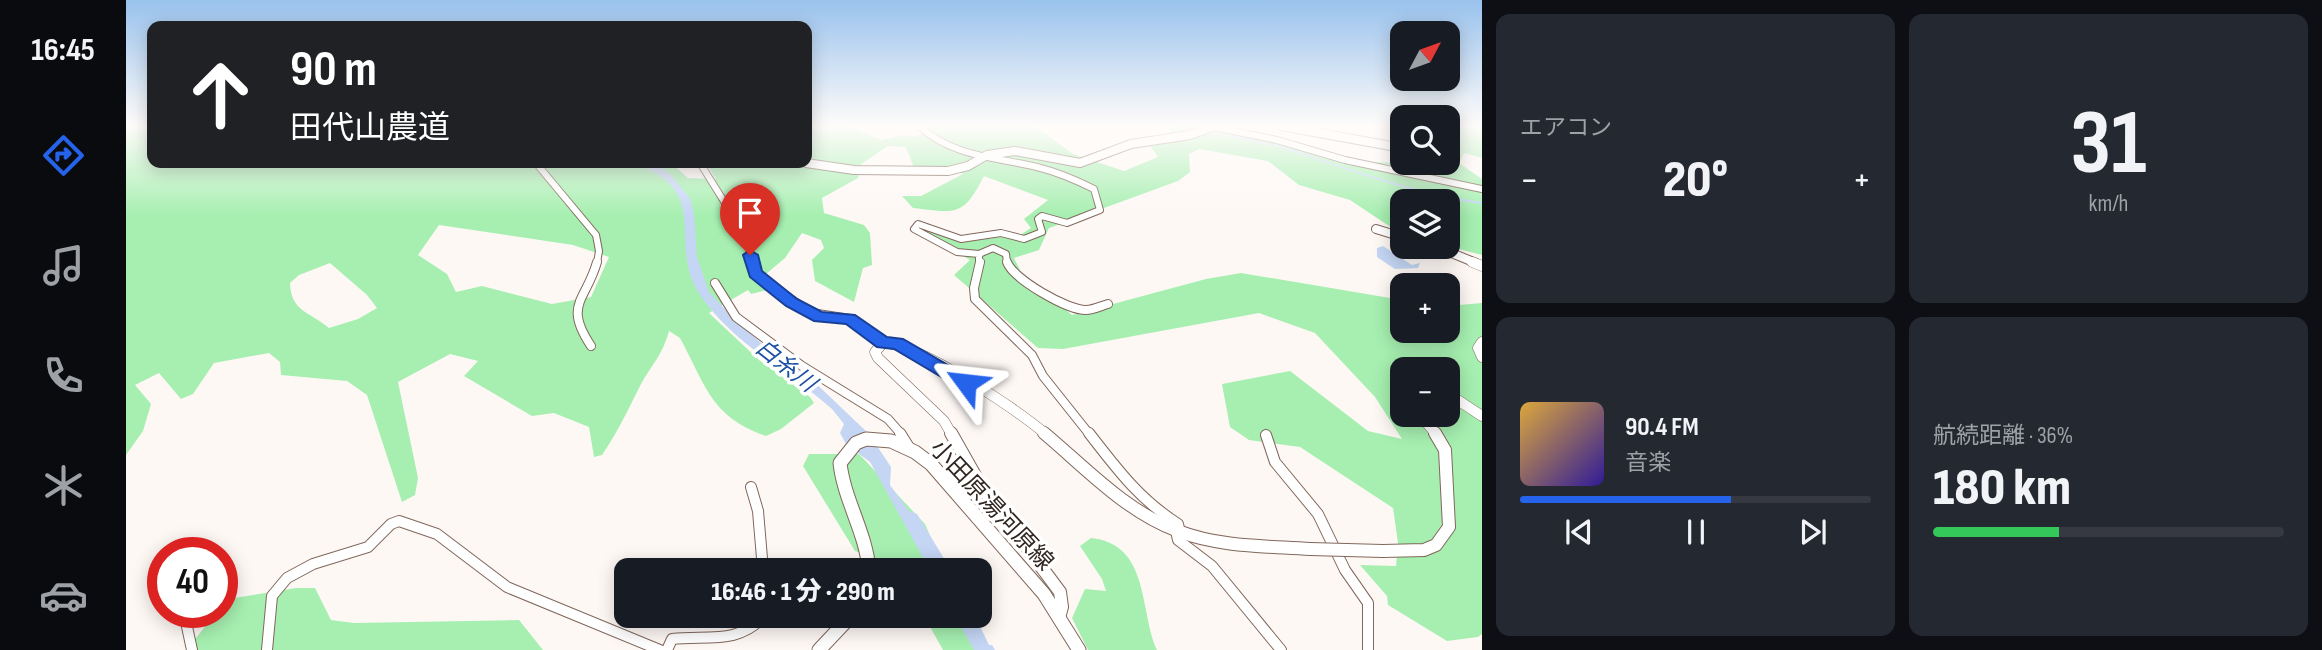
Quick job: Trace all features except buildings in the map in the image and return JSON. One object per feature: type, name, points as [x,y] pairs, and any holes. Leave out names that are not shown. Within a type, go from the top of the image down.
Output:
[{"type":"main road","name":"小田原湯河原線","points":[[868,558],[866,542],[840,472],[840,463],[847,448],[863,439],[880,439],[910,449],[927,461],[1034,582],[1079,650]]},
{"type":"main road","points":[[819,650],[840,628]]},
{"type":"street","points":[[812,164],[853,170],[936,172],[959,169],[986,156]]},
{"type":"street","points":[[1043,156],[1080,163],[1103,156]]},
{"type":"street","points":[[1333,156],[1482,189]]},
{"type":"street","points":[[982,157],[1033,166],[1077,181],[1094,189],[1093,194],[1101,206],[1095,213],[1067,223],[1042,216],[1038,219],[1042,232],[1024,239],[1001,233],[961,239],[918,224],[914,229],[917,233],[957,252],[979,254],[993,248],[1001,250],[1006,254],[1007,265],[1014,274],[1067,307],[1087,310],[1108,304]]},
{"type":"street","points":[[540,168],[596,235],[600,245],[595,268],[575,309],[576,327],[591,346]]},
{"type":"street","points":[[703,168],[725,203],[744,225],[752,266],[760,278],[811,313],[828,318],[850,318],[883,343]]},
{"type":"street","points":[[1376,229],[1390,233]]},
{"type":"street","points":[[979,254],[981,262],[973,288],[975,299],[1032,355],[1043,376],[1133,489],[1150,506],[1178,524],[1178,540],[1212,566],[1281,650]]},
{"type":"street","points":[[1460,257],[1482,266]]},
{"type":"street","points":[[715,283],[736,317],[802,366],[888,419],[910,445],[910,449]]},
{"type":"street","points":[[1059,618],[1062,607],[1060,592],[981,486],[944,421],[878,358],[875,352],[883,343],[891,342],[903,346],[1009,408],[1136,509],[1178,532],[1216,543],[1383,551],[1424,550],[1436,545],[1449,527],[1445,450],[1430,427]]},
{"type":"street","points":[[1482,342],[1478,348],[1482,356]]},
{"type":"street","points":[[1460,402],[1482,416]]},
{"type":"street","points":[[1266,435],[1275,463],[1318,514],[1345,570],[1368,603],[1368,650]]},
{"type":"street","points":[[751,487],[758,510],[762,558]]},
{"type":"street","points":[[267,650],[272,596],[287,578],[313,564],[368,547],[391,524],[399,521],[437,534],[507,587],[660,650]]},
{"type":"street","points":[[187,628],[192,650]]},
{"type":"street","points":[[667,650],[672,639],[686,636],[727,642],[749,635],[755,628]]},
{"type":"green space","points":[[126,156],[147,156],[147,168],[677,168],[688,178],[716,179],[709,168],[812,168],[812,156],[872,156],[861,164],[858,178],[822,198],[824,213],[864,225],[870,233],[872,265],[863,268],[854,302],[815,281],[812,260],[824,248],[821,240],[802,233],[785,258],[766,274],[778,287],[751,294],[748,290],[709,313],[759,360],[810,397],[814,403],[781,429],[766,436],[733,419],[721,409],[704,385],[680,338],[669,331],[659,355],[612,439],[602,455],[594,457],[589,427],[554,413],[532,416],[464,376],[478,361],[450,354],[398,382],[418,478],[415,495],[402,502],[367,395],[347,381],[281,375],[280,362],[269,353],[214,363],[193,394],[181,399],[159,373],[135,385],[151,404],[143,431],[126,455]],"holes":[[[439,225],[573,245],[609,257],[591,297],[552,304],[482,286],[456,292],[447,274],[418,255]],[[330,263],[367,295],[377,308],[358,319],[329,328],[298,306],[291,293],[290,283],[299,275]]]},
{"type":"green space","points":[[910,156],[1080,156],[1124,171],[1158,156],[1189,156],[1190,172],[1178,181],[1049,228],[1039,250],[1014,258],[1021,272],[1072,315],[1206,279],[1241,273],[1390,298],[1390,343],[1460,343],[1460,305],[1482,303],[1482,634],[1478,637],[1447,641],[1388,605],[1387,596],[1360,565],[1396,566],[1398,543],[1393,508],[1300,447],[1249,440],[1230,427],[1222,384],[1290,371],[1368,431],[1402,439],[1394,427],[1460,427],[1460,357],[1390,357],[1390,420],[1375,397],[1315,333],[1259,313],[1063,349],[1038,348],[954,275],[970,260],[921,231],[923,222],[969,241],[1020,235],[1031,228],[1024,219],[1048,200],[984,176],[964,205],[949,211],[913,208],[902,196],[921,196],[963,174],[952,166],[914,168]]},
{"type":"green space","points":[[1241,156],[1325,156],[1345,162],[1390,162],[1390,175],[1460,175],[1460,164],[1482,179],[1482,255],[1460,249],[1460,189],[1390,189],[1390,227],[1350,200],[1299,185],[1268,161]]},
{"type":"green space","points":[[809,454],[859,454],[925,524],[940,558],[875,558],[855,551],[803,466]]},
{"type":"green space","points":[[1091,538],[1110,543],[1124,552],[1133,566],[1157,650],[1088,650],[1072,618],[1085,589],[1106,591],[1102,579],[1080,546]]},
{"type":"green space","points":[[296,588],[315,588],[331,620],[354,623],[519,620],[543,650],[186,650],[204,628],[238,628],[238,597]]},
{"type":"green space","points":[[931,628],[973,628],[986,650],[943,650]]},
{"type":"water","name":"白糸川","points":[[643,168],[662,168],[690,198],[697,257],[709,292],[735,320],[785,364],[806,374],[869,434],[891,467],[890,485],[909,511],[917,514],[944,558],[923,558],[870,462],[846,444],[840,433],[844,424],[832,409],[744,342],[713,312],[700,295],[690,275],[681,203],[673,188],[658,175]]},
{"type":"water","points":[[1383,246],[1390,251],[1390,259],[1403,259],[1412,265],[1420,263],[1418,268],[1395,269],[1377,257],[1377,248]]},
{"type":"water","points":[[962,628],[981,628],[989,645],[995,650],[974,650]]},
{"type":"waterway","points":[[1308,156],[1413,189],[1482,203]]},
{"type":"route","points":[[750,255],[752,266],[760,278],[791,302],[819,317],[850,318],[883,343],[887,341],[897,344],[966,383]]}]
